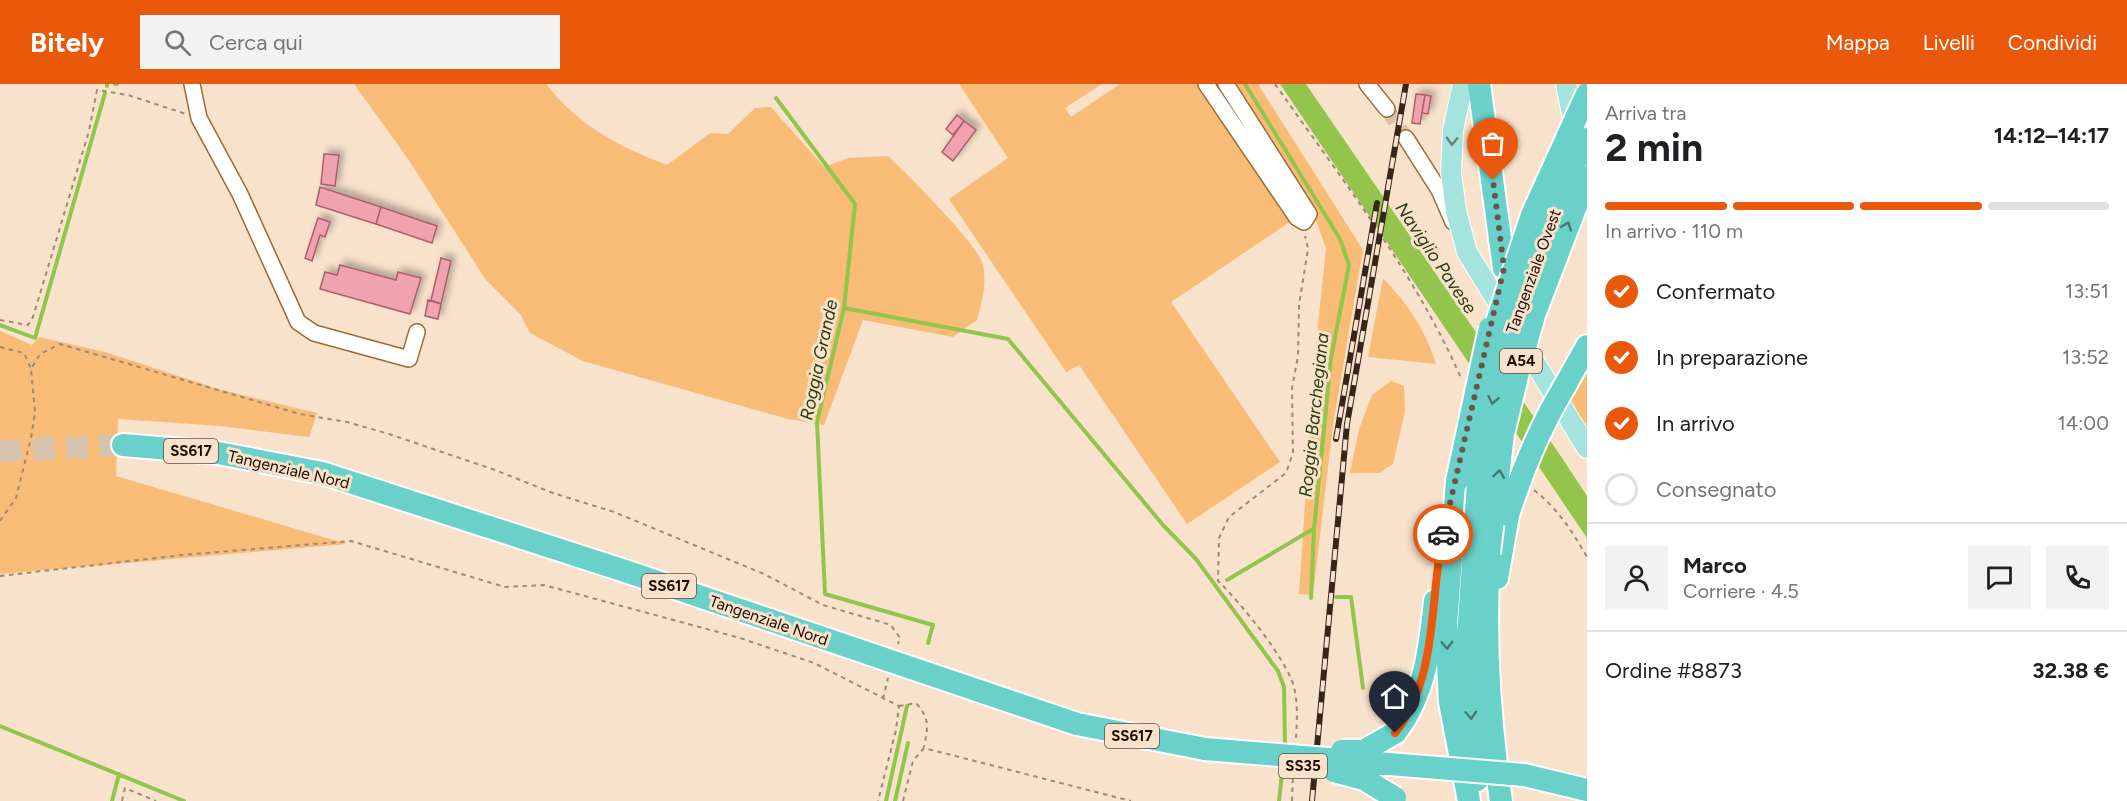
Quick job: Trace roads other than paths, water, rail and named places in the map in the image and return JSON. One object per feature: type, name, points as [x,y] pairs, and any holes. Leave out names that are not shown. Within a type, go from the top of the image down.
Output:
[{"type":"highway","points":[[1197,748],[1363,751],[1382,743],[1395,733],[1410,714],[1426,664],[1442,541],[1504,268],[1479,84]]},
{"type":"highway","points":[[1487,343],[1496,325],[1532,215],[1587,94]]},
{"type":"highway","name":"Tangenziale Ovest","points":[[1502,801],[1489,701],[1482,552],[1481,462],[1496,389],[1516,312],[1569,176],[1587,139]]},
{"type":"highway","name":"Tangenziale Ovest","points":[[1480,801],[1472,743],[1467,648],[1482,552],[1503,434],[1518,372],[1534,315],[1587,177]]},
{"type":"highway","points":[[1488,654],[1496,583],[1508,514],[1523,466],[1546,417],[1587,346]]},
{"type":"highway","name":"Tangenziale Nord","points":[[123,446],[218,453],[322,473],[625,571],[1077,724],[1197,748]]},
{"type":"highway","points":[[1456,482],[1446,624],[1450,702],[1469,801]]},
{"type":"highway","name":"SS617","points":[[1197,748],[1524,775],[1587,790]]},
{"type":"highway","name":"SS35","points":[[1197,748],[1340,772],[1364,779],[1396,800]]},
{"type":"main road","points":[[1463,84],[1453,130],[1451,172],[1456,210],[1467,252],[1584,440]]},
{"type":"main road","points":[[1566,84],[1587,194]]},
{"type":"street","points":[[192,84],[197,112],[240,194],[298,322],[314,333],[409,360],[417,332]]},
{"type":"street","points":[[1206,84],[1297,218],[1304,222],[1309,214],[1226,84]]},
{"type":"street","points":[[1366,84],[1387,109]]},
{"type":"street","points":[[1406,138],[1438,190],[1467,252]]},
{"type":"waterway","name":"Roggia Barchegiana","points":[[1245,84],[1340,239],[1349,265],[1331,358],[1314,529],[1311,598]]},
{"type":"waterway","points":[[0,325],[35,338],[105,93]]},
{"type":"waterway","name":"Roggia Grande","points":[[776,98],[855,204],[844,308],[817,422],[825,594],[933,625],[928,643]]},
{"type":"waterway","points":[[844,308],[1008,339],[1163,525],[1196,559],[1278,671],[1284,687],[1285,747]]},
{"type":"waterway","points":[[1227,580],[1313,529]]},
{"type":"waterway","name":"Roggia Barchegiana","points":[[1336,597],[1351,597],[1363,688]]},
{"type":"waterway","name":"Roggia Grande","points":[[886,801],[907,706]]},
{"type":"waterway","points":[[0,726],[184,801]]},
{"type":"waterway","points":[[895,801],[908,743]]},
{"type":"waterway","points":[[1279,801],[1283,763]]},
{"type":"waterway","points":[[112,801],[119,774]]},
{"type":"tunnel","points":[[1387,109],[1406,138]]},
{"type":"tunnel","points":[[0,451],[123,445]]},
{"type":"railway","points":[[1312,801],[1347,424],[1406,84]]},
{"type":"railway","points":[[1336,439],[1377,203]]},
{"type":"water label","name":"Naviglio Pavese","points":[[1436,258]]}]
